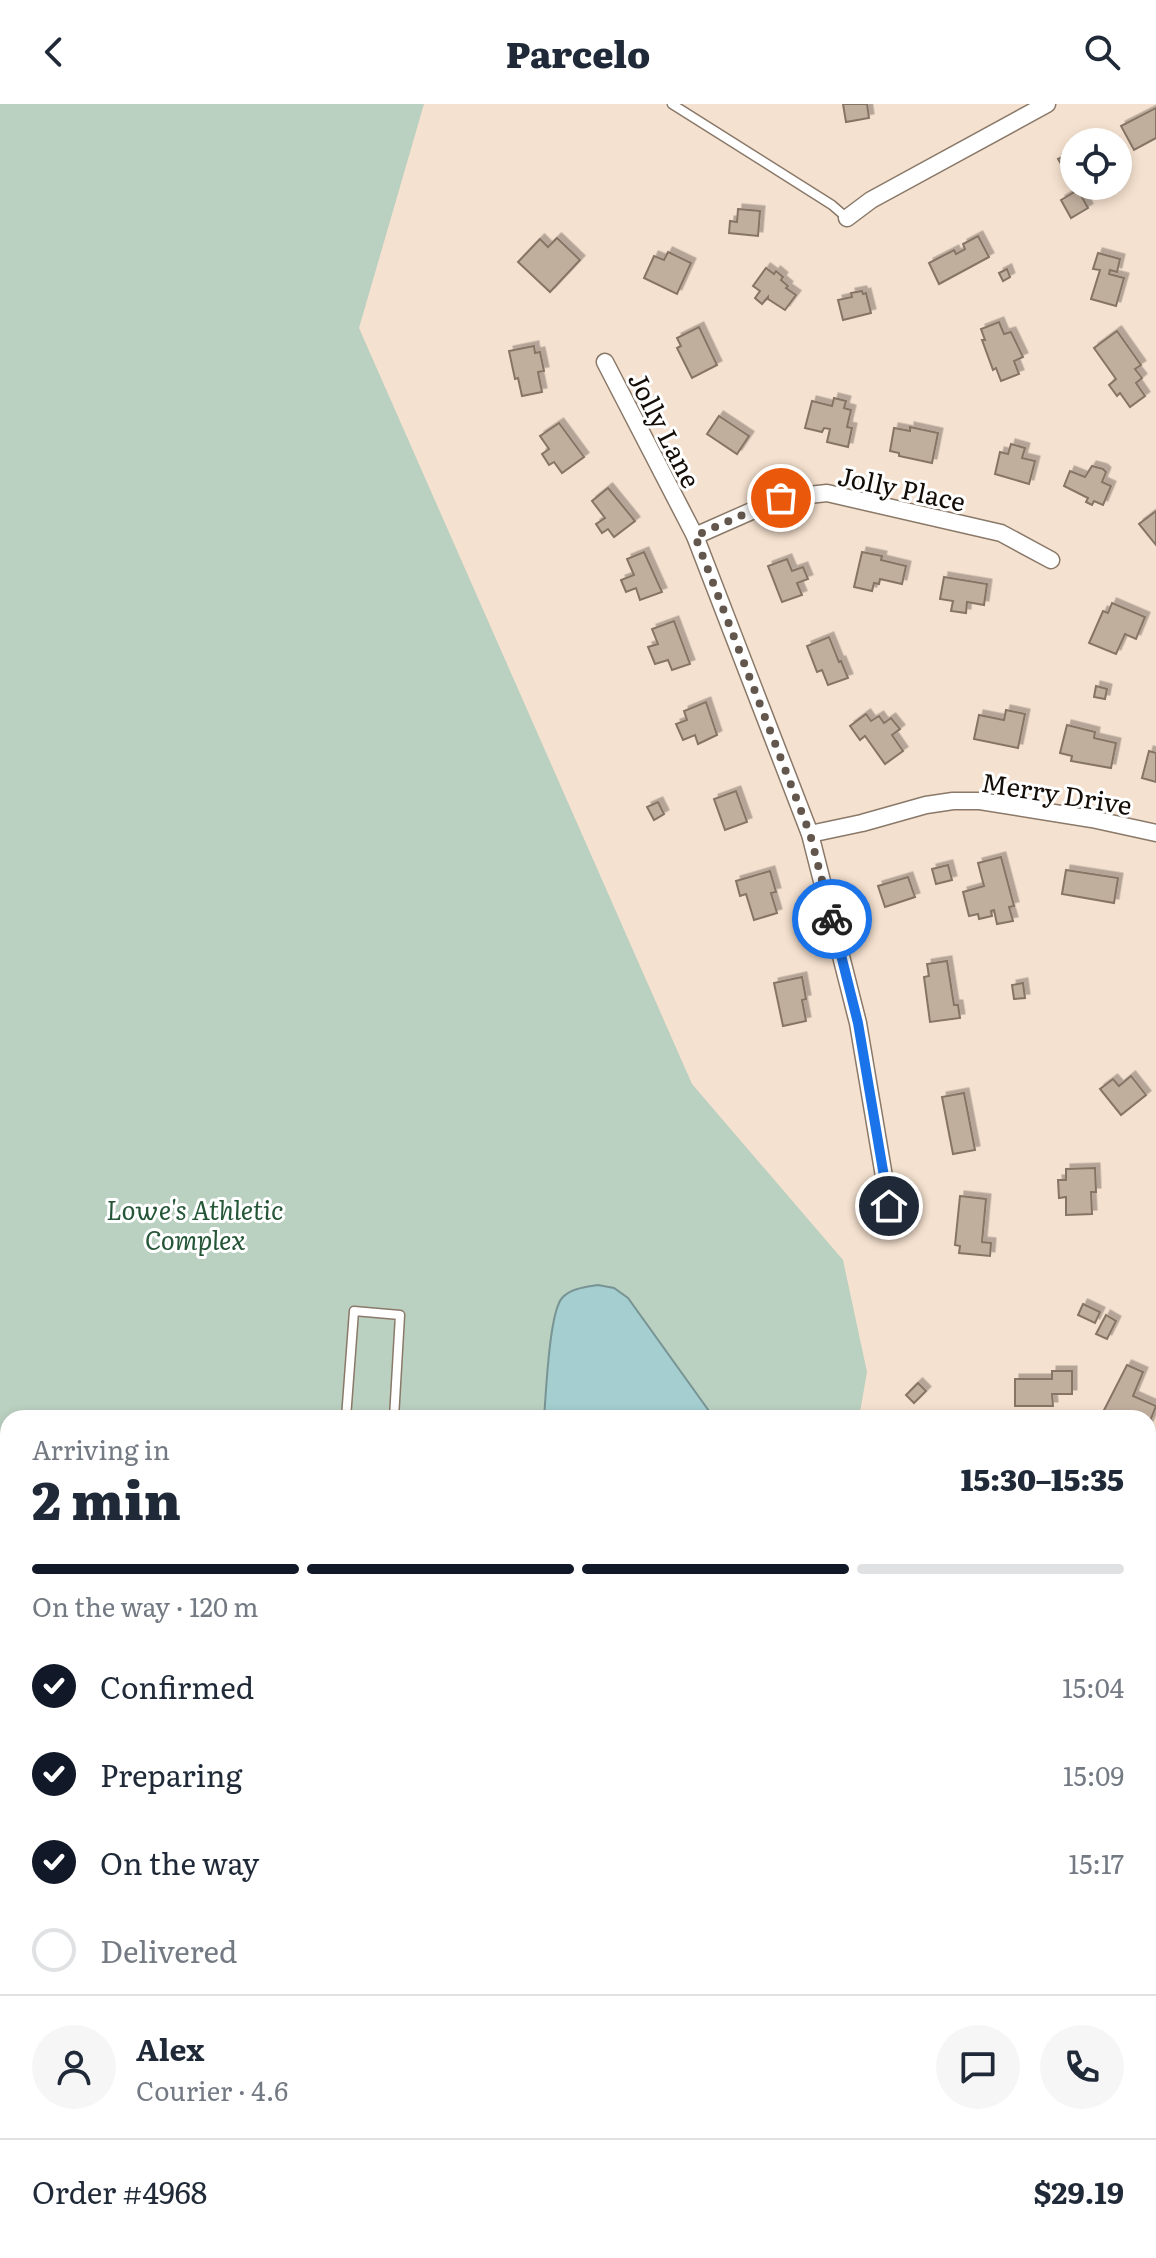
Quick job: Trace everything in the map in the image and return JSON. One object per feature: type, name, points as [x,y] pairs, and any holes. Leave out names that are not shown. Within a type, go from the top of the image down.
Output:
[{"type":"street","points":[[847,218],[871,200],[1047,104]]},
{"type":"street","name":"Jolly Lane","points":[[605,362],[695,536],[810,834],[858,1023],[889,1206]]},
{"type":"street","name":"Jolly Place","points":[[695,536],[781,498],[827,493],[1001,533],[1051,560]]},
{"type":"street","name":"Merry Drive","points":[[810,834],[953,801],[980,801],[1064,814],[1156,833]]},
{"type":"lane","points":[[672,104],[832,205],[847,218]]},
{"type":"lane","points":[[347,1410],[354,1311],[400,1315],[394,1410]]},
{"type":"green space","name":"Lowe's Athletic Complex","points":[[0,104],[424,104],[359,328],[692,1084],[843,1260],[867,1372],[860,1410],[0,1410]]},
{"type":"water","points":[[598,1285],[614,1288],[628,1298],[708,1410],[545,1410],[554,1320],[562,1298],[579,1288]]},
{"type":"building","points":[[843,104],[867,104],[869,118],[846,122]]},
{"type":"building","points":[[1156,108],[1156,138],[1134,150],[1132,128],[1121,126]]},
{"type":"building","points":[[1061,200],[1084,200],[1088,208],[1071,218]]},
{"type":"building","points":[[738,209],[760,211],[758,236],[729,233],[730,221],[737,222]]},
{"type":"building","points":[[978,236],[989,257],[939,284],[929,263],[954,250],[956,254],[965,249],[963,244]]},
{"type":"building","points":[[557,238],[580,260],[550,292],[518,262],[540,239],[548,247]]},
{"type":"building","points":[[668,252],[691,263],[677,294],[644,278],[654,256],[664,260]]},
{"type":"building","points":[[1098,253],[1120,259],[1117,272],[1110,270],[1109,274],[1124,278],[1116,306],[1091,299],[1100,270],[1093,269]]},
{"type":"building","points":[[766,268],[783,277],[781,280],[788,286],[786,288],[796,295],[785,310],[768,297],[762,304],[755,298],[760,291],[753,286]]},
{"type":"building","points":[[1007,269],[1010,277],[1003,281],[999,273]]},
{"type":"building","points":[[862,291],[866,293],[871,313],[843,320],[838,300]]},
{"type":"building","points":[[999,322],[1004,334],[1011,332],[1023,357],[1014,361],[1019,374],[1001,381],[996,368],[993,370],[981,329]]},
{"type":"building","points":[[699,327],[717,365],[692,378],[677,348],[681,346],[677,338]]},
{"type":"building","points":[[1117,331],[1141,365],[1135,369],[1142,378],[1136,383],[1145,396],[1130,407],[1120,393],[1117,396],[1109,385],[1116,379],[1094,348]]},
{"type":"building","points":[[534,346],[535,353],[540,352],[544,371],[538,372],[542,392],[522,396],[509,351]]},
{"type":"building","points":[[834,398],[846,401],[844,408],[851,410],[847,427],[852,428],[848,447],[827,442],[830,429],[824,428],[822,432],[805,428],[812,401],[832,406]]},
{"type":"building","points":[[719,416],[749,436],[737,454],[707,434]]},
{"type":"building","points":[[559,423],[584,457],[562,473],[554,462],[549,465],[542,454],[549,449],[540,436]]},
{"type":"building","points":[[910,427],[938,433],[932,463],[890,451],[894,428],[910,431]]},
{"type":"building","points":[[1011,444],[1025,448],[1022,458],[1035,461],[1029,484],[995,474],[1000,452],[1008,454]]},
{"type":"building","points":[[1092,466],[1106,472],[1102,482],[1111,486],[1103,505],[1094,501],[1092,505],[1086,502],[1088,498],[1064,486],[1070,471],[1085,477]]},
{"type":"building","points":[[608,488],[635,521],[614,537],[608,529],[602,533],[596,524],[605,518],[592,501]]},
{"type":"building","points":[[1156,511],[1156,545],[1139,524]]},
{"type":"building","points":[[644,552],[662,592],[640,600],[636,588],[626,592],[621,580],[634,575],[627,559]]},
{"type":"building","points":[[862,552],[906,566],[902,584],[880,579],[879,584],[874,583],[872,591],[854,587]]},
{"type":"building","points":[[787,559],[792,571],[803,567],[808,579],[797,583],[802,595],[782,602],[768,566]]},
{"type":"building","points":[[944,577],[987,584],[984,605],[967,602],[966,613],[951,611],[953,601],[940,599]]},
{"type":"building","points":[[1112,603],[1145,617],[1136,639],[1125,634],[1116,654],[1089,643],[1103,611],[1108,613]]},
{"type":"building","points":[[674,621],[690,664],[672,670],[668,660],[655,664],[648,647],[658,644],[652,629]]},
{"type":"building","points":[[829,637],[848,678],[828,685],[822,670],[817,672],[807,646]]},
{"type":"building","points":[[1096,686],[1107,689],[1105,699],[1094,697]]},
{"type":"building","points":[[706,702],[717,735],[698,744],[695,735],[683,740],[676,724],[687,720],[684,711]]},
{"type":"building","points":[[1006,710],[1025,714],[1018,748],[974,739],[979,715],[1004,720]]},
{"type":"building","points":[[866,714],[871,721],[879,716],[884,723],[891,718],[900,729],[892,735],[903,751],[885,764],[865,736],[860,740],[850,726]]},
{"type":"building","points":[[1067,725],[1095,732],[1094,738],[1116,743],[1111,768],[1071,761],[1072,756],[1060,753]]},
{"type":"building","points":[[1149,751],[1156,753],[1156,782],[1142,778]]},
{"type":"building","points":[[736,791],[747,822],[725,830],[714,799]]},
{"type":"building","points":[[658,802],[664,814],[654,820],[647,807]]},
{"type":"building","points":[[1001,857],[1014,906],[1009,907],[1013,921],[997,924],[994,910],[991,911],[992,916],[979,919],[978,914],[969,916],[963,892],[984,886],[978,863]]},
{"type":"building","points":[[948,865],[952,880],[936,884],[932,869]]},
{"type":"building","points":[[1066,870],[1118,878],[1114,903],[1062,894]]},
{"type":"building","points":[[770,871],[776,892],[771,893],[777,913],[754,920],[746,894],[740,896],[736,881]]},
{"type":"building","points":[[908,877],[915,897],[885,907],[878,886]]},
{"type":"building","points":[[947,961],[954,1005],[958,1005],[960,1018],[930,1022],[924,977],[929,976],[927,964]]},
{"type":"building","points":[[802,977],[806,1021],[783,1026],[774,983]]},
{"type":"building","points":[[1023,983],[1025,998],[1014,999],[1012,985]]},
{"type":"building","points":[[1131,1076],[1146,1095],[1121,1115],[1100,1089],[1113,1079],[1119,1086]]},
{"type":"building","points":[[964,1093],[975,1150],[953,1154],[942,1097]]},
{"type":"building","points":[[1095,1168],[1096,1192],[1091,1192],[1092,1214],[1066,1215],[1066,1197],[1059,1198],[1058,1180],[1066,1180],[1066,1169]]},
{"type":"building","points":[[960,1196],[986,1199],[982,1242],[991,1243],[990,1256],[959,1253],[960,1246],[955,1245]]},
{"type":"building","points":[[1083,1304],[1100,1312],[1095,1323],[1078,1315]]},
{"type":"building","points":[[1106,1315],[1116,1321],[1107,1339],[1096,1334]]},
{"type":"building","points":[[1127,1365],[1143,1372],[1133,1396],[1156,1406],[1154,1410],[1104,1410]]},
{"type":"building","points":[[1052,1371],[1072,1371],[1072,1394],[1052,1394],[1053,1406],[1015,1406],[1015,1379],[1052,1379]]},
{"type":"building","points":[[918,1383],[926,1391],[914,1403],[906,1395]]},
{"type":"way so far","points":[[781,498],[695,536],[810,834],[832,919]]},
{"type":"route","points":[[832,919],[858,1023],[889,1206]]}]
